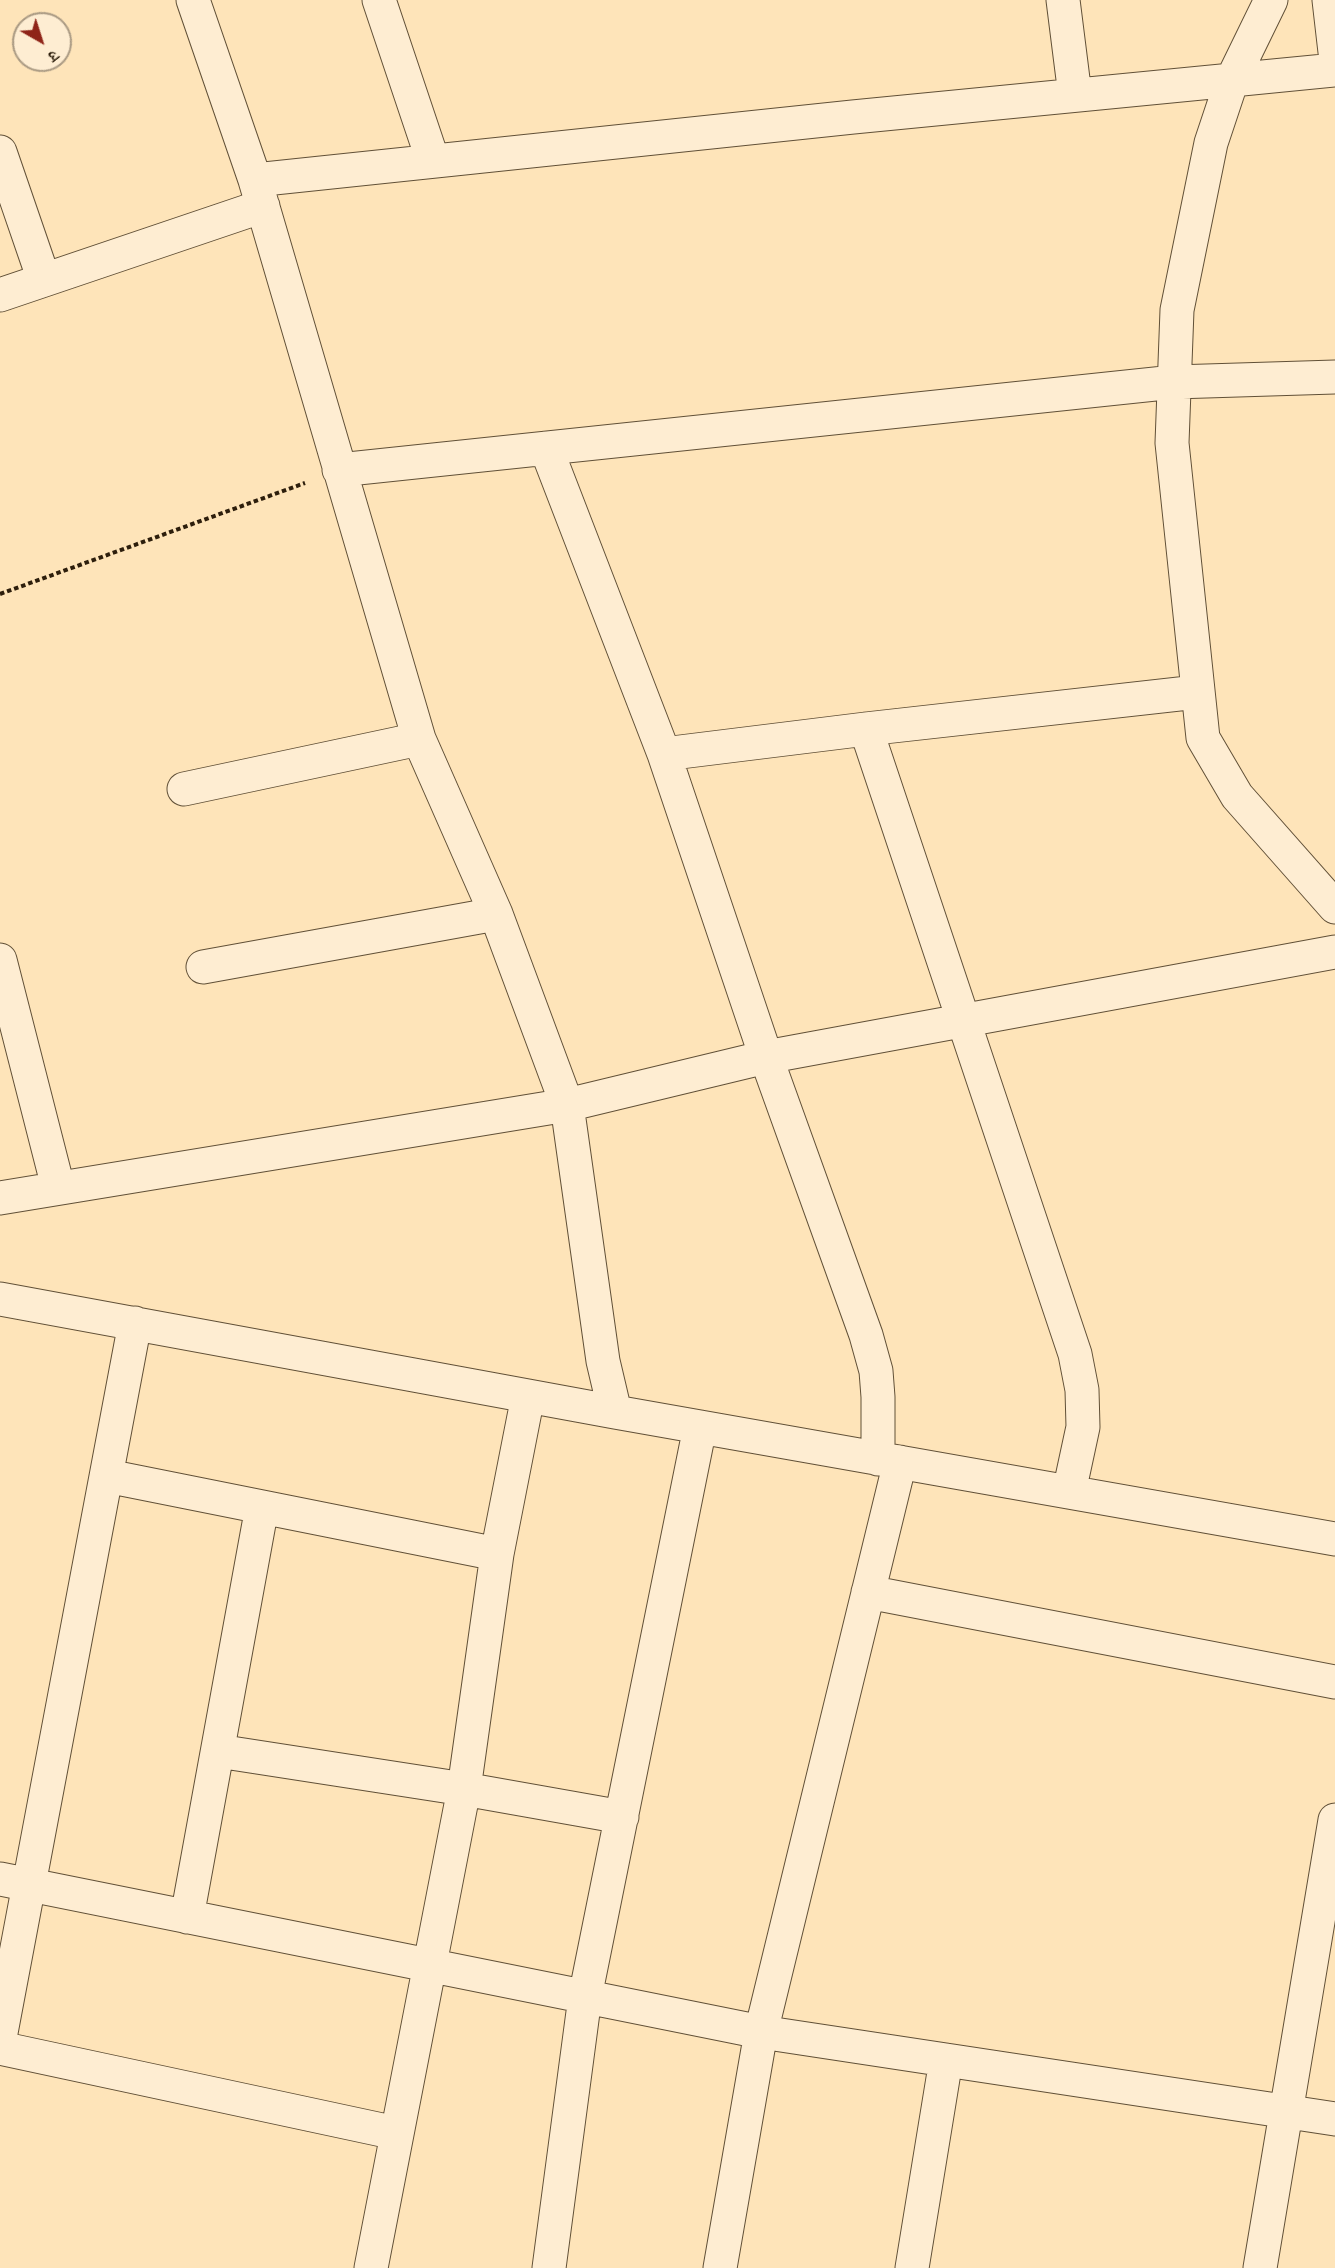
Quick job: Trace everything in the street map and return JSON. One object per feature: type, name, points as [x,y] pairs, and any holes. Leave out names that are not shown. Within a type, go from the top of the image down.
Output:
[{"type":"street","points":[[193,0],[259,193],[419,739],[496,914],[567,1105],[603,1361],[615,1412]]},
{"type":"street","points":[[379,0],[433,161]]},
{"type":"street","points":[[1063,0],[1075,95]]},
{"type":"street","points":[[1271,0],[1232,80],[1211,143],[1177,310],[1172,443],[1203,738],[1237,796],[1335,907]]},
{"type":"street","points":[[1329,0],[1335,52]]},
{"type":"street","points":[[0,295],[44,280],[259,193],[433,161],[1335,70]]},
{"type":"street","points":[[0,152],[44,280]]},
{"type":"street","points":[[339,470],[1174,382],[1335,377]]},
{"type":"street","points":[[546,448],[664,754],[766,1057],[866,1335],[876,1371],[889,1460],[868,1592],[761,2032],[720,2268]]},
{"type":"street","points":[[664,754],[1197,692]]},
{"type":"street","points":[[866,729],[1075,1354],[1082,1390],[1083,1427],[1069,1492]]},
{"type":"street","points":[[184,789],[419,739]]},
{"type":"street","points":[[202,967],[496,914]]},
{"type":"street","points":[[0,1198],[567,1105],[766,1057],[1335,952]]},
{"type":"street","points":[[0,960],[58,1187]]},
{"type":"street","points":[[0,1299],[615,1412],[1335,1539]]},
{"type":"street","points":[[0,2038],[15,1882],[107,1476],[135,1323]]},
{"type":"street","points":[[371,2268],[464,1789],[497,1554],[528,1396]]},
{"type":"street","points":[[549,2268],[585,1997],[700,1427]]},
{"type":"street","points":[[107,1476],[497,1554]]},
{"type":"street","points":[[187,1917],[262,1507]]},
{"type":"street","points":[[868,1592],[1335,1682]]},
{"type":"street","points":[[218,1751],[622,1816]]},
{"type":"street","points":[[1260,2268],[1335,1820]]},
{"type":"street","points":[[15,1882],[761,2032],[1335,2119]]},
{"type":"street","points":[[0,2048],[396,2133]]},
{"type":"street","points":[[912,2268],[946,2060]]},
{"type":"path","points":[[0,594],[339,470]]}]
